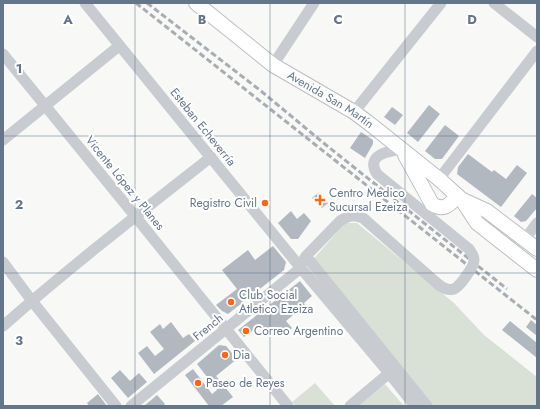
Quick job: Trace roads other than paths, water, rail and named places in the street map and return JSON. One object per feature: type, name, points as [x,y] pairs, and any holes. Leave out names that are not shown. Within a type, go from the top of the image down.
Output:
[{"type":"main road","name":"Avenida San Martín","points":[[196,3],[273,64],[354,112],[402,149],[460,198],[477,223],[537,270]]},
{"type":"main road","points":[[402,149],[432,204],[437,207],[444,207],[460,198]]},
{"type":"main road","name":"Avenida San Martín","points":[[460,198],[487,211],[537,249]]},
{"type":"street","name":"Esteban Echeverría","points":[[85,3],[300,267],[393,371]]},
{"type":"street","points":[[273,64],[314,3]]},
{"type":"street","points":[[354,112],[441,3]]},
{"type":"street","points":[[494,3],[537,37]]},
{"type":"street","points":[[3,140],[119,46]]},
{"type":"street","points":[[439,179],[537,51]]},
{"type":"street","name":"Vicente López y Planes","points":[[3,54],[288,406]]},
{"type":"street","name":"French","points":[[131,406],[297,271],[306,256],[340,221],[350,216],[363,218],[445,289],[449,290],[459,285],[473,266],[473,254],[469,249],[377,174],[374,169],[373,165],[380,154],[402,149]]},
{"type":"street","points":[[3,326],[135,216],[211,157]]},
{"type":"street","points":[[525,240],[537,223]]},
{"type":"street","points":[[306,256],[393,371],[415,406]]},
{"type":"street","points":[[3,262],[32,301],[116,406]]},
{"type":"street","points":[[350,406],[393,371]]},
{"type":"street","points":[[393,371],[427,406]]},
{"type":"railway","points":[[136,3],[537,320]]},
{"type":"railway","points":[[147,3],[261,91],[326,145],[507,289]]},
{"type":"place","name":"Centro Medico Sucursal Ezeiza","points":[[320,200]]},
{"type":"place","name":"Registro Civil","points":[[265,203]]},
{"type":"place","name":"Club Social Atletico Ezeiza","points":[[231,302]]},
{"type":"place","name":"Correo Argentino","points":[[246,331]]},
{"type":"place","name":"Dia","points":[[225,355]]},
{"type":"place","name":"Paseo de Reyes","points":[[198,383]]}]
